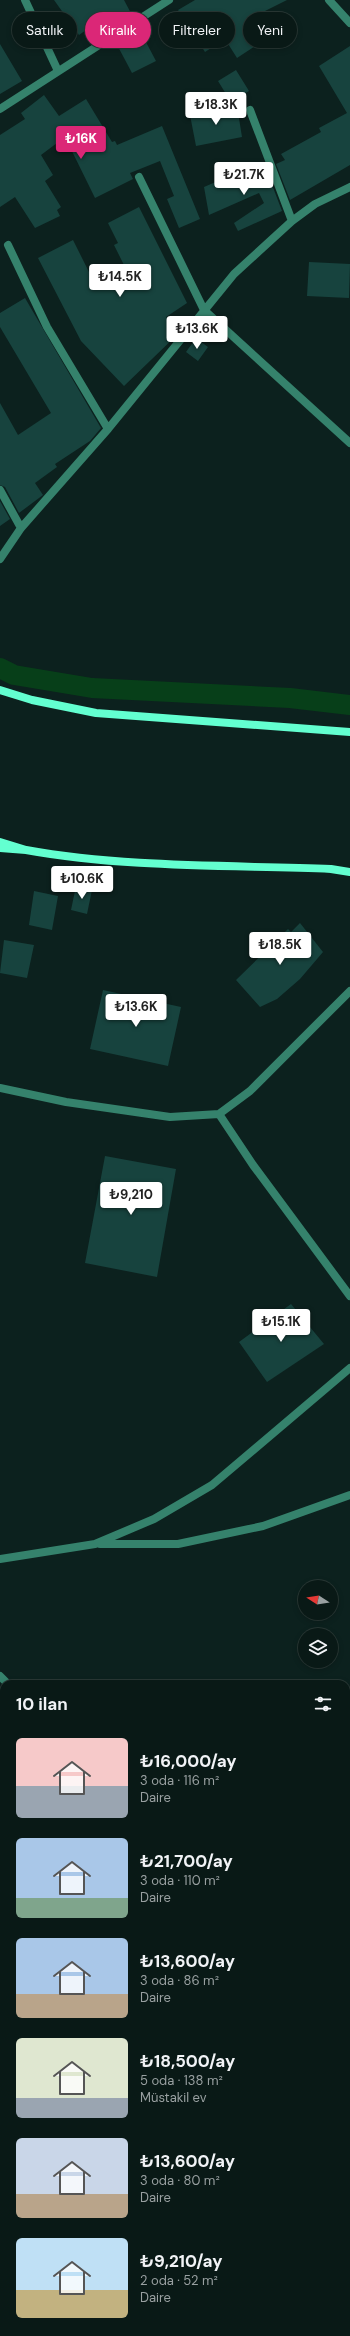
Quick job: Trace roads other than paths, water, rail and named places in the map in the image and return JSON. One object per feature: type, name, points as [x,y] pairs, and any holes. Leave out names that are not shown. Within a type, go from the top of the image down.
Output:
[{"type":"main road","points":[[0,690],[32,700],[96,713],[350,732]]},
{"type":"main road","points":[[0,842],[26,850]]},
{"type":"main road","points":[[0,848],[26,850],[67,857],[132,862],[331,869],[350,872]]},
{"type":"street","points":[[25,0],[58,71]]},
{"type":"street","points":[[0,109],[169,0]]},
{"type":"street","points":[[329,0],[350,23]]},
{"type":"street","points":[[250,110],[292,221]]},
{"type":"street","points":[[139,178],[204,310],[350,443]]},
{"type":"street","points":[[0,559],[21,528],[108,429],[234,274],[292,221],[315,204],[350,187]]},
{"type":"street","points":[[8,245],[47,327],[108,429]]},
{"type":"street","points":[[0,490],[21,528]]},
{"type":"street","points":[[0,1088],[66,1102],[170,1117],[219,1114],[250,1091],[350,991]]},
{"type":"street","points":[[219,1114],[253,1165],[350,1296]]},
{"type":"street","points":[[95,1544],[154,1519],[212,1485],[350,1368]]},
{"type":"street","points":[[0,1559],[95,1544],[178,1544],[263,1526],[350,1495]]},
{"type":"waterway","points":[[0,668],[14,675],[92,688],[290,698],[350,705]]}]
